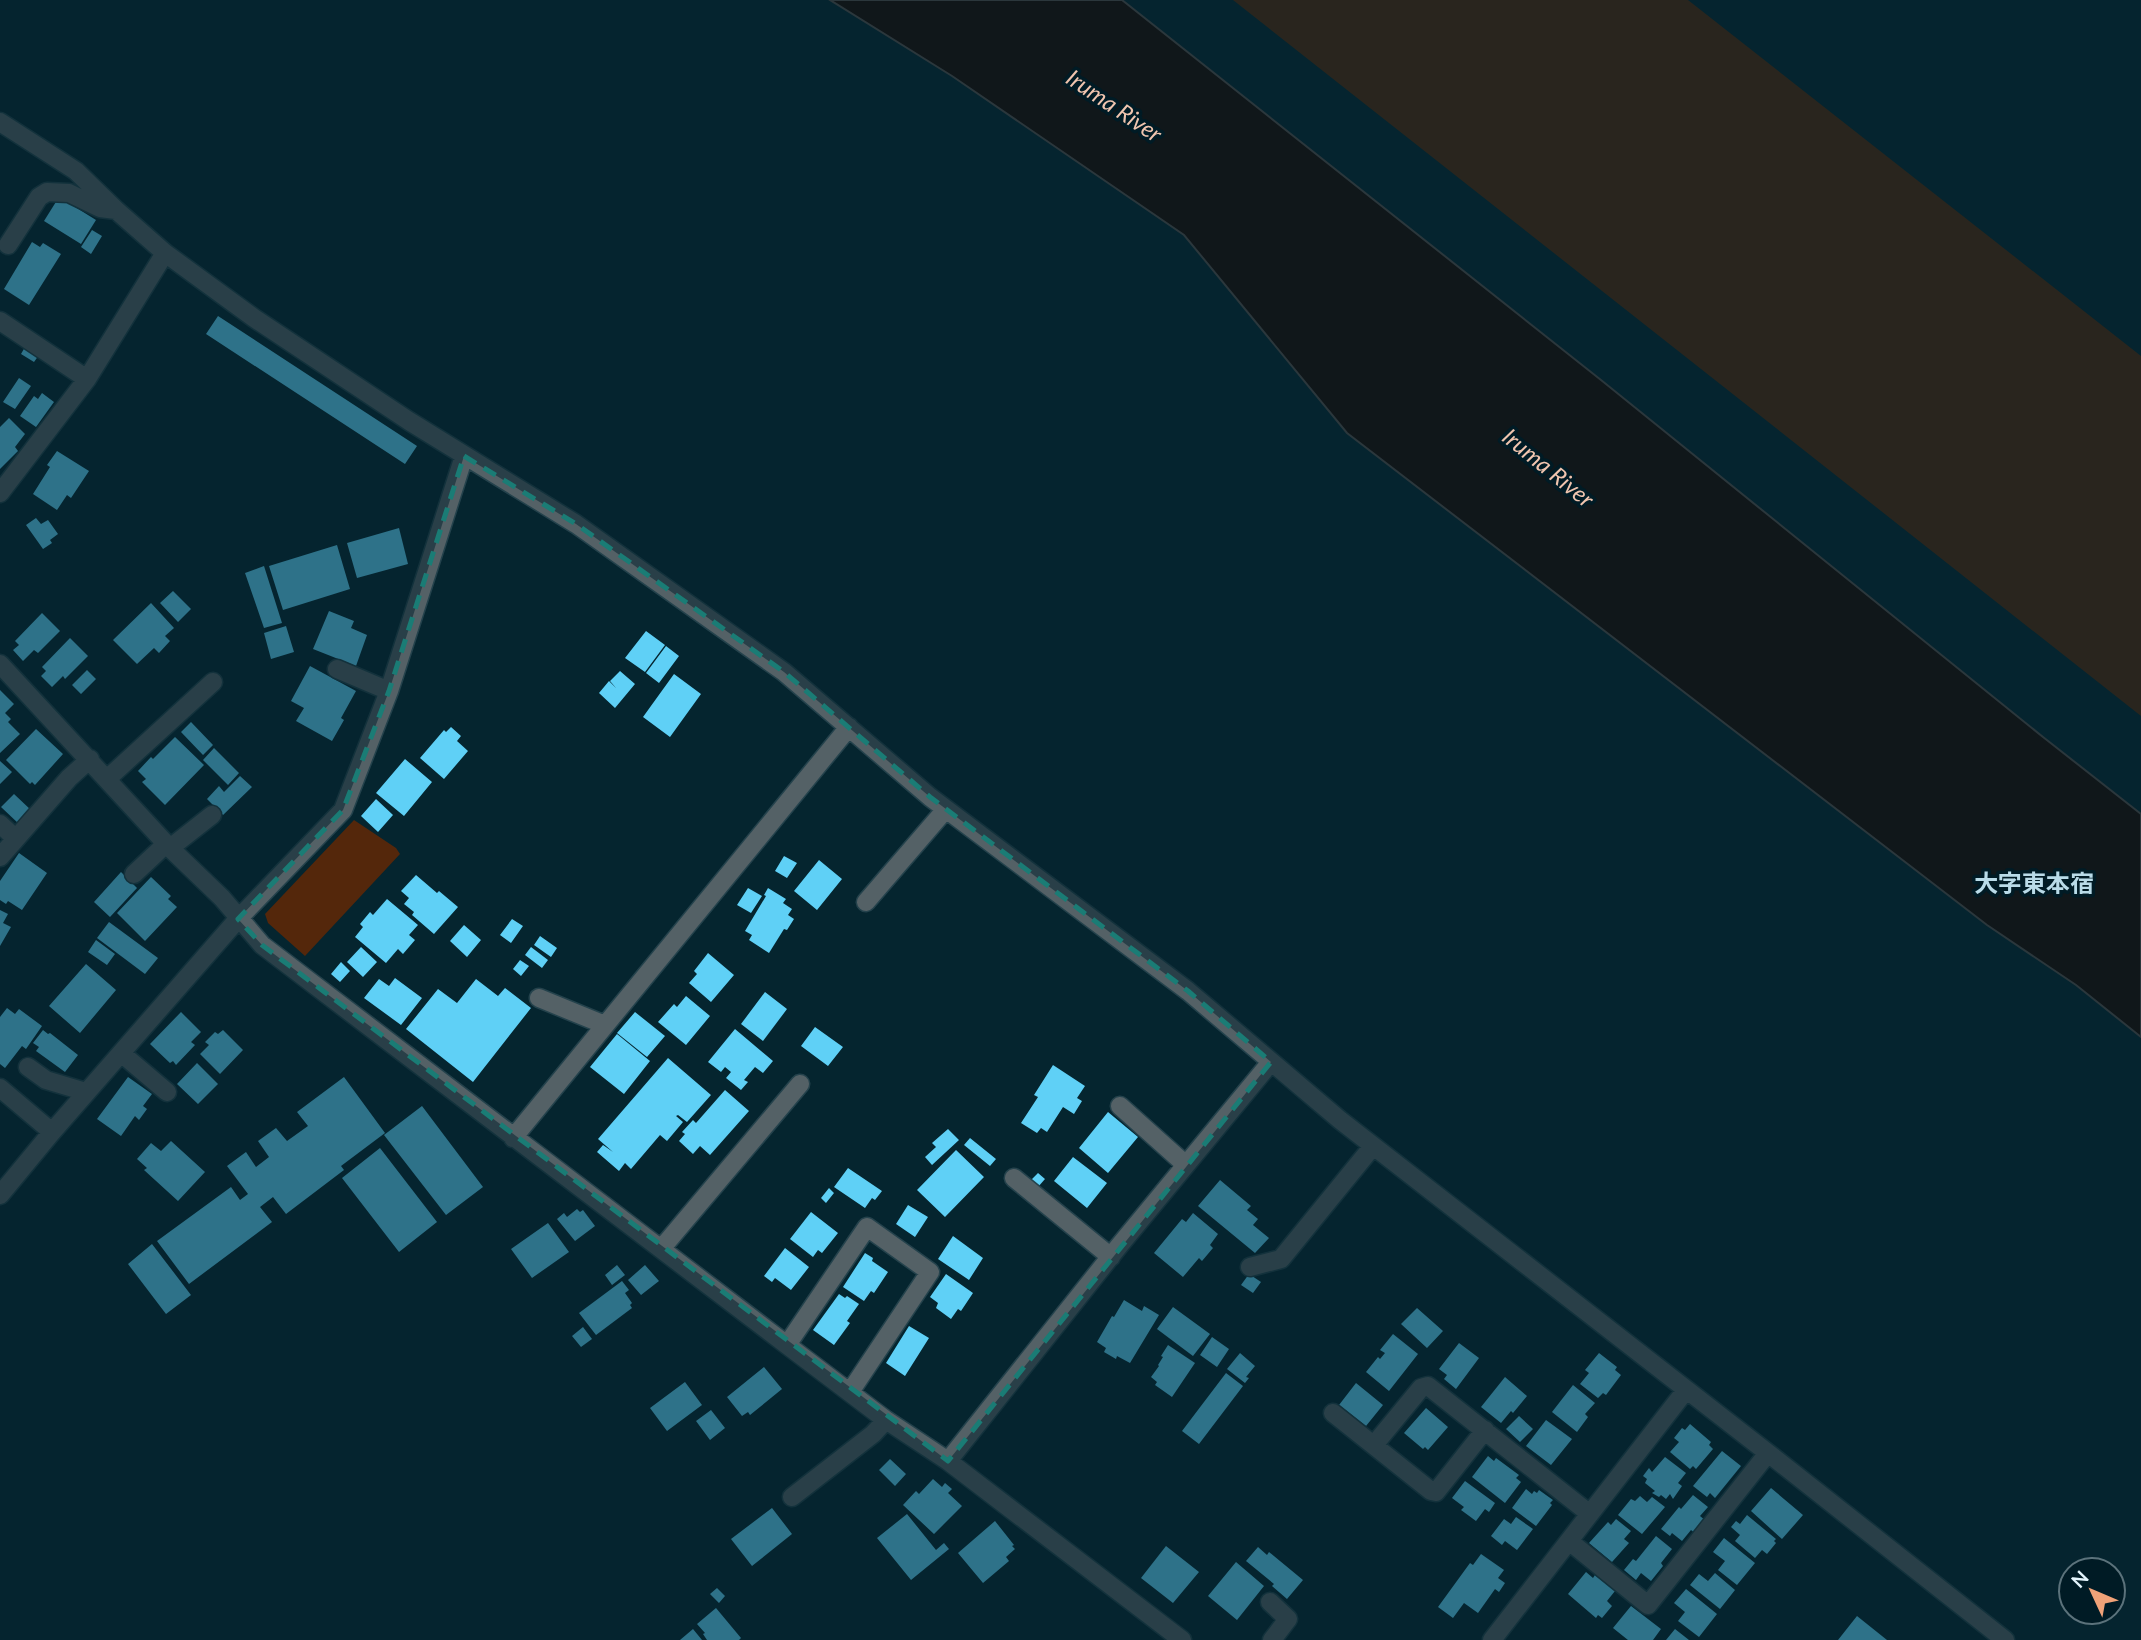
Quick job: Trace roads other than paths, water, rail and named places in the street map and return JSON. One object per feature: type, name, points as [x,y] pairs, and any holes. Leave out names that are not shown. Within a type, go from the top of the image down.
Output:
[{"type":"street","points":[[0,122],[76,171],[165,253],[265,325],[464,456],[576,524],[784,672],[946,809],[1188,991],[1373,1146],[2005,1640]]},
{"type":"street","points":[[8,246],[39,197],[47,192],[69,193],[100,208],[116,210]]},
{"type":"street","points":[[0,493],[87,379],[165,253]]},
{"type":"street","points":[[0,321],[87,379]]},
{"type":"street","points":[[0,1195],[51,1132],[238,919],[343,810],[389,691],[464,456]]},
{"type":"street","points":[[0,664],[168,846],[222,898],[262,945],[886,1420],[948,1461],[1182,1640]]},
{"type":"street","points":[[337,669],[389,691]]},
{"type":"street","points":[[107,779],[213,682]]},
{"type":"street","points":[[513,1138],[849,727]]},
{"type":"street","points":[[0,857],[69,778],[90,759]]},
{"type":"street","points":[[866,902],[946,809]]},
{"type":"street","points":[[134,874],[212,815]]},
{"type":"street","points":[[0,824],[15,838]]},
{"type":"street","points":[[539,998],[605,1025]]},
{"type":"street","points":[[121,1053],[167,1092]]},
{"type":"street","points":[[948,1461],[1271,1062]]},
{"type":"street","points":[[28,1066],[46,1080],[86,1092]]},
{"type":"street","points":[[661,1249],[800,1084]]},
{"type":"street","points":[[0,1088],[51,1132]]},
{"type":"street","points":[[1120,1106],[1186,1165]]},
{"type":"street","points":[[1250,1267],[1281,1259],[1373,1146]]},
{"type":"street","points":[[1014,1178],[1111,1257]]},
{"type":"street","points":[[787,1345],[867,1227],[930,1272],[850,1392]]},
{"type":"street","points":[[1374,1445],[1421,1388],[1428,1386],[1590,1514]]},
{"type":"street","points":[[1492,1640],[1686,1390]]},
{"type":"street","points":[[1333,1413],[1431,1491],[1436,1492],[1485,1430]]},
{"type":"street","points":[[792,1497],[873,1434],[886,1420]]},
{"type":"street","points":[[1569,1541],[1648,1605],[1768,1453]]},
{"type":"street","points":[[1270,1602],[1288,1619],[1272,1640]]},
{"type":"water","name":"Iruma River","points":[[830,0],[1122,0],[2141,814],[2141,1037],[2076,985],[1987,925],[1347,433],[1184,235],[952,76]]},
{"type":"district","name":"大字東本宿","points":[[2034,884]]}]
